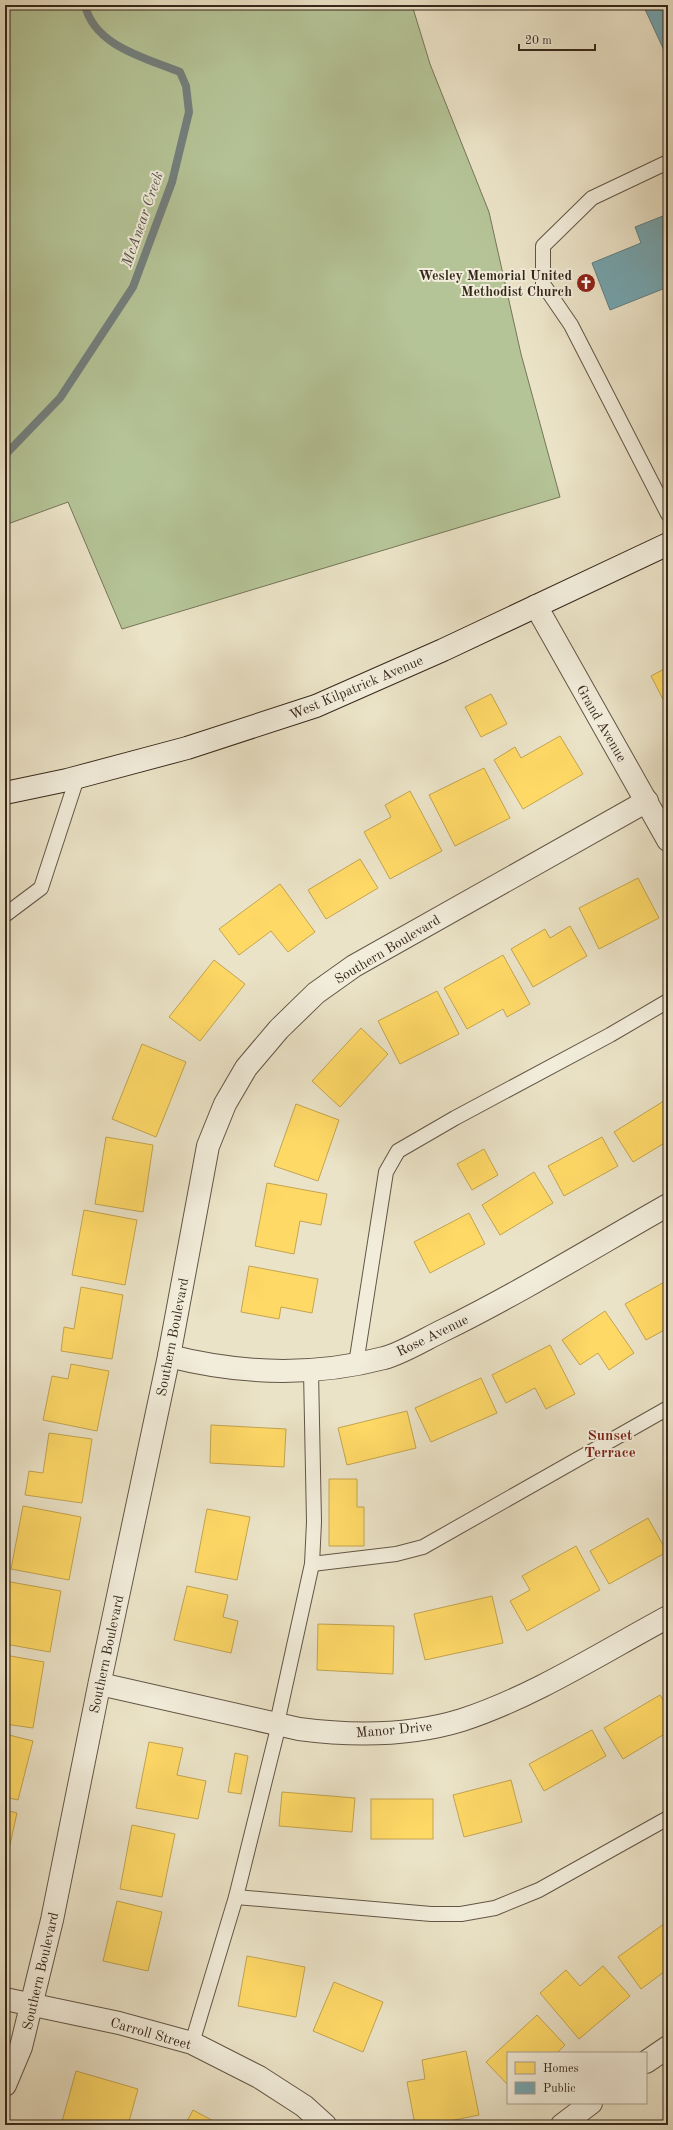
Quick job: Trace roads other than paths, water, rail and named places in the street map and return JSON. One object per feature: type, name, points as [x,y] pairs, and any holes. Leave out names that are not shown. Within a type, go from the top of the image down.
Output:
[{"type":"street","name":"West Kilpatrick Avenue","points":[[5,793],[77,778],[187,748],[316,706],[443,650],[668,544]]},
{"type":"street","name":"Grand Avenue","points":[[536,606],[668,840]]},
{"type":"street","name":"Southern Boulevard","points":[[5,2085],[21,2047],[33,2004],[52,1920],[169,1356],[208,1146],[225,1104],[246,1068],[279,1029],[316,993],[358,963],[647,801]]},
{"type":"street","name":"Rose Avenue","points":[[169,1356],[206,1365],[249,1371],[311,1371],[386,1358],[467,1319],[668,1205]]},
{"type":"street","name":"Manor Drive","points":[[100,1684],[278,1724],[329,1733],[371,1734],[417,1729],[458,1721],[500,1706],[545,1684],[668,1616]]},
{"type":"street","name":"Carroll Street","points":[[5,1999],[119,2022],[192,2043],[259,2077],[304,2106],[325,2125]]},
{"type":"street","points":[[647,2061],[668,2047]]},
{"type":"street","points":[[562,2125],[590,2104]]},
{"type":"lane","points":[[668,162],[592,198],[543,246],[543,284],[571,325],[668,514]]},
{"type":"lane","points":[[5,915],[41,888],[77,778]]},
{"type":"lane","points":[[356,1364],[386,1172],[398,1151],[455,1118],[610,1036],[668,1001]]},
{"type":"lane","points":[[192,2043],[236,1897],[278,1724],[312,1564],[314,1515],[311,1371]]},
{"type":"lane","points":[[312,1564],[396,1554],[423,1547],[668,1408]]},
{"type":"lane","points":[[236,1897],[424,1913],[461,1914],[495,1908],[539,1890],[668,1818]]},
{"type":"waterway","name":"McAnear Creek","points":[[5,455],[60,398],[133,287],[172,182],[189,112],[186,86],[180,72],[123,49],[110,41],[99,31],[90,19],[85,5]]},
{"type":"place","name":"Wesley Memorial United Methodist Church","points":[[586,283]]},
{"type":"district","name":"Sunset Terrace","points":[[610,1444]]}]
